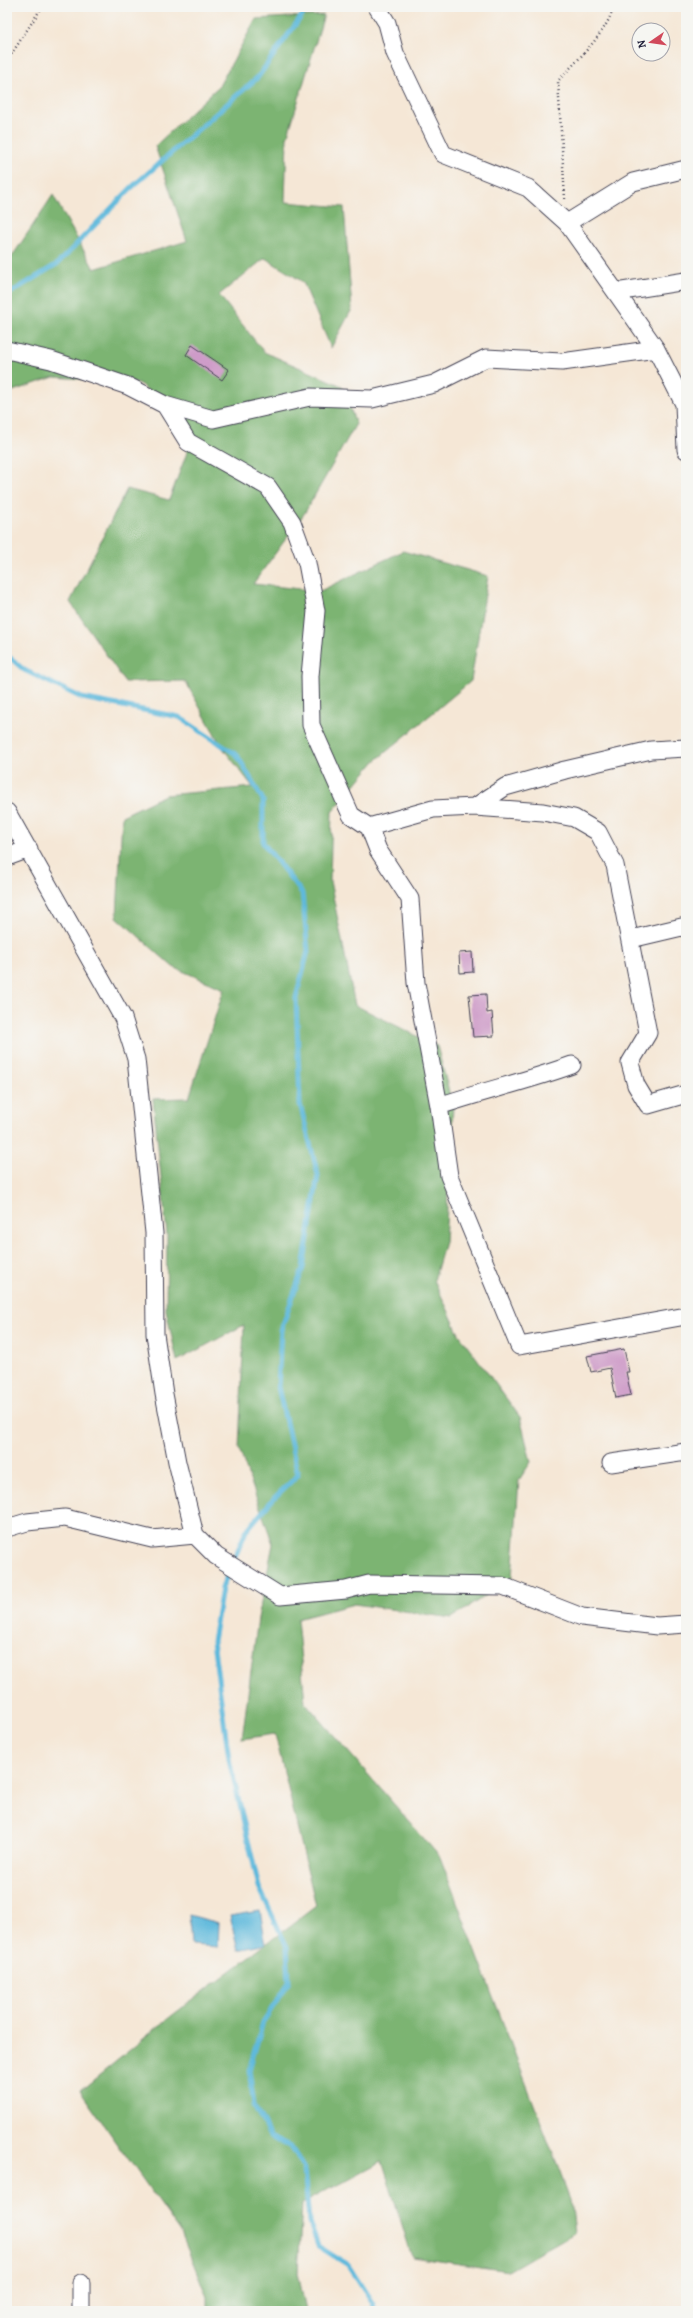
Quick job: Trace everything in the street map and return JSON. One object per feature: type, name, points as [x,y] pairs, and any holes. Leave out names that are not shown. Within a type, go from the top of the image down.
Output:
[{"type":"street","points":[[377,7],[387,23],[395,53],[443,154],[528,188],[567,224],[656,349],[684,404],[686,450]]},
{"type":"street","points":[[567,224],[633,182],[686,169]]},
{"type":"street","points":[[616,292],[686,281]]},
{"type":"street","points":[[7,350],[51,360],[114,382],[165,405],[214,419],[310,397],[372,399],[434,384],[486,358],[562,362],[656,349]]},
{"type":"street","points":[[165,405],[188,442],[268,487],[292,522],[307,563],[316,611],[310,676],[311,725],[351,815],[369,827],[378,850],[410,899],[416,983],[439,1106],[449,1176],[519,1346],[686,1316]]},
{"type":"street","points":[[475,807],[505,787],[565,770],[650,750],[686,748]]},
{"type":"street","points":[[369,827],[433,809],[475,807],[543,812],[574,818],[598,832],[615,865],[631,939],[648,1033],[630,1063],[636,1084],[648,1105],[686,1094]]},
{"type":"street","points":[[7,812],[123,1018],[136,1059],[154,1233],[155,1334],[164,1394],[177,1462],[195,1535],[216,1556],[280,1596],[346,1590],[369,1584],[503,1586],[582,1618],[657,1626],[686,1624]]},
{"type":"street","points":[[7,857],[29,849]]},
{"type":"street","points":[[631,939],[686,926]]},
{"type":"street","points":[[439,1106],[486,1090],[532,1079],[572,1065]]},
{"type":"street","points":[[611,1463],[686,1452]]},
{"type":"street","points":[[7,1528],[27,1522],[65,1518],[152,1539],[195,1535]]},
{"type":"street","points":[[81,2311],[82,2283]]},
{"type":"path","points":[[7,61],[40,9],[44,7]]},
{"type":"path","points":[[567,224],[558,80],[589,47],[611,15],[613,7]]},
{"type":"green space","points":[[324,15],[287,138],[285,202],[344,207],[352,309],[331,348],[303,282],[265,258],[219,295],[264,352],[342,386],[356,424],[304,514],[253,584],[320,591],[403,551],[488,576],[471,681],[374,762],[332,812],[330,881],[355,1005],[437,1046],[453,1107],[445,1242],[434,1280],[459,1334],[520,1417],[531,1462],[519,1480],[512,1578],[452,1618],[354,1604],[297,1619],[305,1702],[440,1857],[570,2199],[574,2233],[508,2271],[412,2257],[382,2161],[302,2204],[298,2273],[306,2311],[207,2311],[207,2297],[181,2233],[80,2091],[170,2017],[316,1906],[275,1734],[242,1739],[258,1618],[273,1544],[239,1449],[244,1325],[177,1361],[166,1310],[167,1235],[153,1099],[189,1098],[224,989],[173,967],[117,917],[122,816],[165,795],[253,787],[222,747],[185,681],[125,682],[70,602],[127,489],[169,500],[194,434],[139,383],[54,377],[7,393],[7,264],[53,195],[94,269],[187,241],[155,146],[219,86],[256,19]]},
{"type":"water","points":[[260,1911],[266,1944],[238,1950],[230,1916]]},
{"type":"water","points":[[189,1915],[219,1923],[218,1947],[191,1945]]},
{"type":"building","points":[[192,345],[229,370],[222,380],[186,355]]},
{"type":"building","points":[[472,952],[473,972],[460,973],[459,953]]},
{"type":"building","points":[[486,994],[487,1013],[492,1012],[494,1036],[473,1037],[469,995]]},
{"type":"building","points":[[624,1349],[629,1372],[626,1372],[631,1395],[616,1398],[610,1368],[591,1372],[587,1356]]},
{"type":"waterway","points":[[7,295],[57,264],[131,188],[258,77],[308,7]]},
{"type":"waterway","points":[[7,655],[24,670],[82,698],[179,717],[237,755],[263,800],[263,843],[302,893],[308,951],[296,998],[300,1104],[318,1175],[303,1268],[281,1330],[278,1387],[298,1475],[274,1498],[246,1531],[222,1588],[213,1641],[229,1759],[259,1887],[287,1947],[289,1982],[263,2022],[249,2070],[254,2105],[270,2137],[291,2147],[304,2169],[309,2221],[318,2246],[348,2265],[373,2304],[375,2311]]}]
